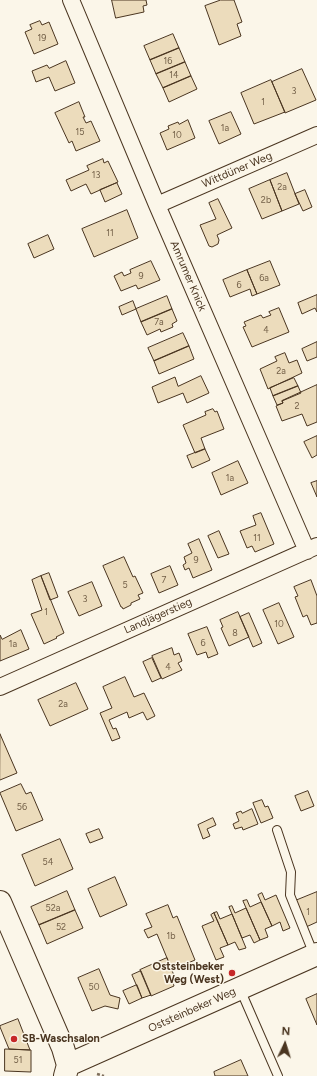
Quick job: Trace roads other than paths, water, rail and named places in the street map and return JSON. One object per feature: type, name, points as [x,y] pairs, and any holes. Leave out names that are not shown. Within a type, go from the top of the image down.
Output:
[{"type":"street","name":"Amrumer Knick","points":[[71,0],[157,205],[312,548]]},
{"type":"street","name":"Wittdüner Weg","points":[[157,205],[317,135]]},
{"type":"street","name":"Landjägerstieg","points":[[0,687],[312,548]]},
{"type":"street","points":[[0,902],[63,1048],[66,1070]]},
{"type":"street","name":"Oststeinbeker Weg","points":[[66,1070],[315,955]]},
{"type":"lane","points":[[277,830],[291,872],[290,895],[315,955]]},
{"type":"lane","points":[[239,989],[278,1076]]},
{"type":"place","name":"Oststeinbeker Weg (West)","points":[[232,973]]},
{"type":"place","name":"SB-Waschsalon","points":[[14,1039]]}]
